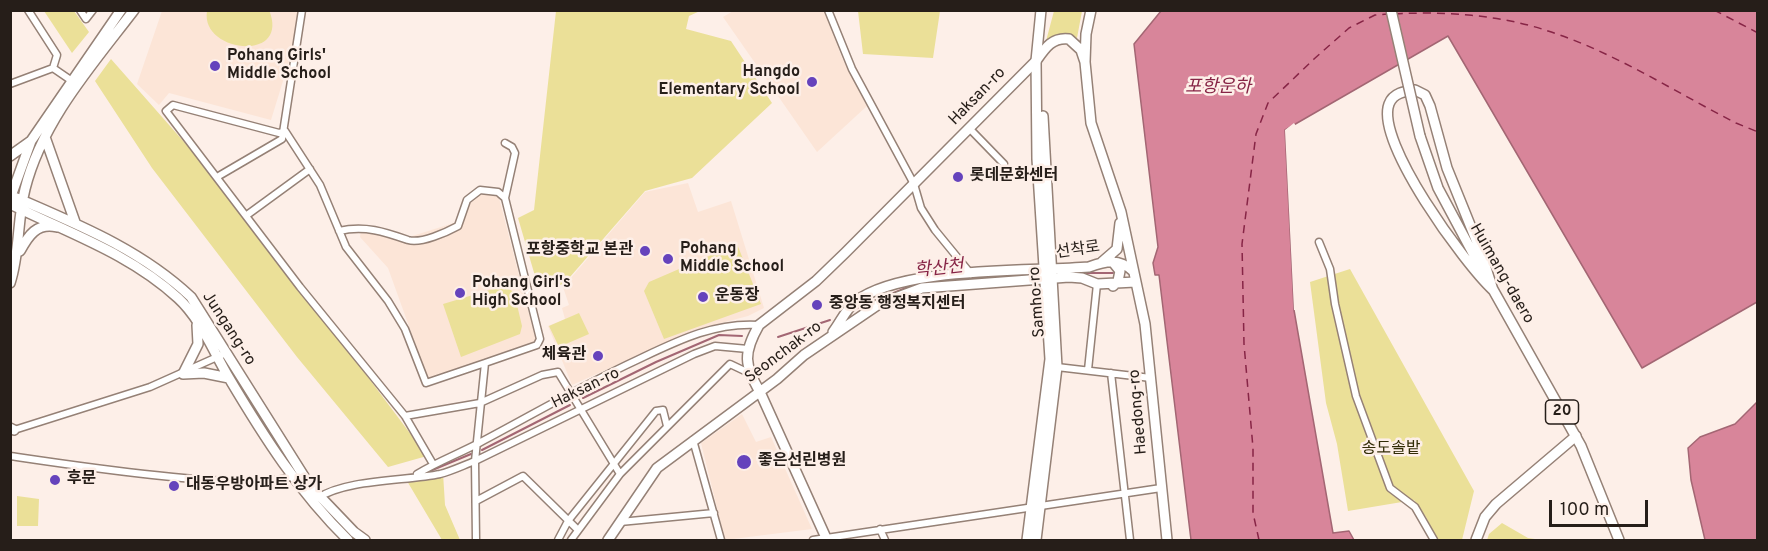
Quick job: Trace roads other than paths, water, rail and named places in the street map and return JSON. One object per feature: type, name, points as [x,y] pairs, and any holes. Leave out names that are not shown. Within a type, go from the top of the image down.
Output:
[{"type":"main road","points":[[11,198],[31,141],[121,10]]},
{"type":"main road","points":[[10,284],[16,259],[22,204],[45,136],[89,69],[134,10]]},
{"type":"main road","name":"Samho-ro","points":[[1027,540],[1036,506],[1057,367],[1037,159],[1036,61],[1041,10]]},
{"type":"main road","name":"Haedong-ro","points":[[1091,10],[1086,34],[1085,62],[1091,123],[1121,212],[1133,271],[1152,378],[1167,540]]},
{"type":"main road","name":"Huimang-daero","points":[[1390,10],[1420,136],[1438,188],[1453,219],[1576,436],[1619,540]]},
{"type":"main road","name":"Haksan-ro","points":[[748,349],[759,325],[816,281],[1036,61],[1046,46],[1063,38],[1077,44],[1085,62]]},
{"type":"main road","points":[[1415,90],[1425,95],[1447,168],[1474,234],[1493,290],[1463,259],[1438,222],[1402,158],[1388,117],[1390,101],[1398,93],[1415,90]]},
{"type":"main road","points":[[16,259],[26,239],[37,229],[73,226],[45,136]]},
{"type":"main road","points":[[10,156],[31,141]]},
{"type":"main road","name":"Jungang-ro","points":[[11,198],[140,258],[183,290],[198,306],[229,378],[291,476],[365,540]]},
{"type":"main road","points":[[1113,286],[1118,281],[1120,271],[1107,262],[1117,249],[1121,212]]},
{"type":"main road","name":"Jungang-ro","points":[[73,226],[141,270],[177,298],[221,355],[316,500],[348,540]]},
{"type":"main road","name":"선착로","points":[[830,336],[854,303],[902,282],[930,276],[971,274],[1048,275],[1107,262],[1121,262],[1133,271]]},
{"type":"main road","name":"Samho-ro","points":[[1036,540],[1036,506],[1050,359],[1048,275]]},
{"type":"main road","name":"Seonchak-ro","points":[[608,540],[657,468],[693,439],[760,392],[830,336],[879,304],[922,288],[1048,275],[1083,278],[1097,284],[1113,286],[1135,282]]},
{"type":"main road","points":[[196,320],[198,344],[183,374],[204,373],[229,378]]},
{"type":"main road","points":[[748,349],[748,373],[760,392],[826,539]]},
{"type":"main road","points":[[1476,540],[1485,517],[1496,504],[1576,436]]},
{"type":"street","points":[[28,10],[57,55],[53,68]]},
{"type":"street","points":[[80,10],[86,19],[93,10]]},
{"type":"street","points":[[217,177],[282,139],[302,10]]},
{"type":"street","points":[[828,10],[852,69],[914,183],[921,208],[935,230],[971,274]]},
{"type":"street","points":[[53,68],[72,81]]},
{"type":"street","points":[[10,84],[53,68]]},
{"type":"street","points":[[285,131],[279,133],[173,105],[166,111],[405,416],[433,464]]},
{"type":"street","points":[[969,129],[1004,164]]},
{"type":"street","points":[[285,131],[320,185],[346,247],[388,301],[405,329],[426,383],[537,345],[540,339],[505,198],[515,153],[512,147],[505,143]]},
{"type":"street","points":[[247,216],[310,169]]},
{"type":"street","points":[[339,231],[359,228],[390,232],[410,241],[458,225],[467,200],[480,190],[498,192],[505,198]]},
{"type":"street","points":[[1319,242],[1330,269],[1335,304],[1356,396],[1390,488],[1415,507],[1434,540]]},
{"type":"street","points":[[1088,370],[1097,284]]},
{"type":"street","name":"Haksan-ro","points":[[414,476],[433,464],[478,444],[570,391],[709,329],[731,325],[759,325]]},
{"type":"street","name":"Haksan-ro","points":[[316,500],[335,490],[414,476],[439,474],[475,461],[581,408],[715,346],[748,349]]},
{"type":"street","points":[[12,429],[183,374],[221,355]]},
{"type":"street","points":[[476,540],[475,461],[484,363]]},
{"type":"street","points":[[571,540],[620,474],[730,364],[748,373]]},
{"type":"street","points":[[1057,367],[1152,378]]},
{"type":"street","points":[[405,416],[480,403],[554,371],[558,372],[620,474]]},
{"type":"street","points":[[1111,373],[1130,540]]},
{"type":"street","points":[[558,540],[568,521],[612,463],[656,411],[663,410],[667,426]]},
{"type":"street","points":[[693,439],[721,540]]},
{"type":"street","points":[[10,456],[211,479],[272,482],[291,476]]},
{"type":"street","points":[[476,501],[523,476],[578,530]]},
{"type":"street","points":[[813,540],[1161,488]]},
{"type":"street","points":[[620,522],[714,513]]},
{"type":"street","points":[[880,529],[885,540]]},
{"type":"water","name":"포항운하","points":[[1161,11],[1757,11],[1757,302],[1642,368],[1448,36],[1285,130],[1294,310],[1333,533],[1349,531],[1354,540],[1191,540],[1159,275],[1155,275],[1153,263],[1158,247],[1134,44]]},
{"type":"water","points":[[1757,402],[1757,540],[1705,540],[1691,480],[1688,448],[1700,437],[1735,424]]},
{"type":"waterway","name":"학산천","points":[[1072,273],[1113,273]]},
{"type":"waterway","name":"학산천","points":[[919,284],[1030,275]]},
{"type":"waterway","name":"학산천","points":[[855,309],[913,285]]},
{"type":"waterway","name":"학산천","points":[[778,337],[830,320]]},
{"type":"waterway","name":"학산천","points":[[583,398],[656,362],[719,335],[742,336]]},
{"type":"waterway","name":"학산천","points":[[482,450],[570,405]]},
{"type":"waterway","points":[[430,471],[471,454]]},
{"type":"place","name":"Pohang Girls' Middle School","points":[[215,66]]},
{"type":"place","name":"Hangdo Elementary School","points":[[812,82]]},
{"type":"place","name":"롯데문화센터","points":[[958,177]]},
{"type":"place","name":"포항중학교 본관","points":[[645,251]]},
{"type":"place","name":"Pohang Middle School","points":[[668,259]]},
{"type":"place","name":"Pohang Girl's High School","points":[[460,293]]},
{"type":"place","name":"운동장","points":[[703,297]]},
{"type":"place","name":"중앙동 행정복지센터","points":[[817,305]]},
{"type":"place","name":"체육관","points":[[598,356]]},
{"type":"place","name":"좋은선린병원","points":[[744,462]]},
{"type":"place","name":"후문","points":[[55,480]]},
{"type":"place","name":"대동우방아파트 상가","points":[[174,486]]},
{"type":"park label","name":"송도솔밭","points":[[1391,450]]}]
